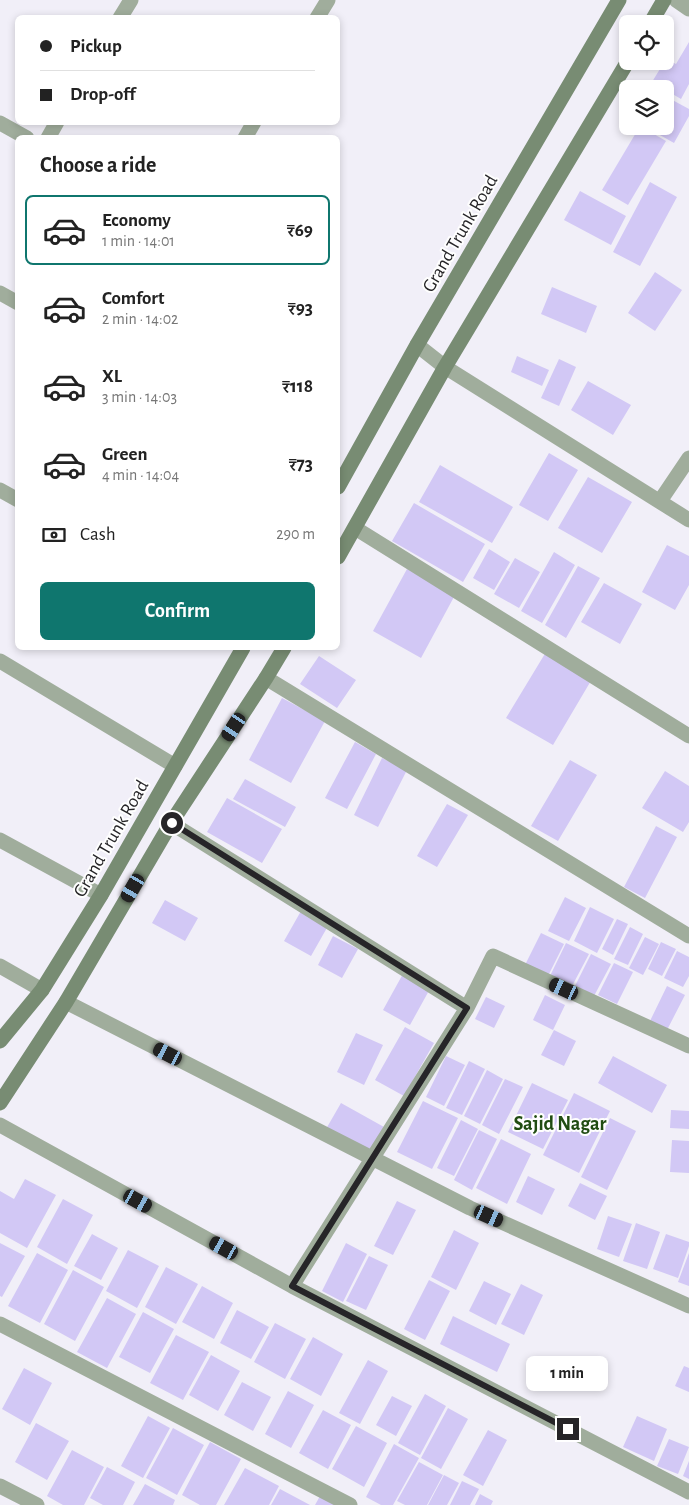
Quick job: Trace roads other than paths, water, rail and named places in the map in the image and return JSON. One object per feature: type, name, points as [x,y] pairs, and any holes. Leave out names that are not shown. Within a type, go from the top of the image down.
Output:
[{"type":"main road","name":"Grand Trunk Road","points":[[340,483],[417,345],[619,0]]},
{"type":"main road","points":[[655,15],[664,0]]},
{"type":"main road","points":[[340,554],[445,367],[623,70]]},
{"type":"main road","name":"Grand Trunk Road","points":[[0,1041],[42,990],[101,895],[242,650]]},
{"type":"main road","points":[[0,1103],[66,1002],[172,823],[283,650]]},
{"type":"street","points":[[122,15],[131,0]]},
{"type":"street","points":[[319,15],[328,0]]},
{"type":"street","points":[[676,0],[689,9]]},
{"type":"street","points":[[0,123],[22,135]]},
{"type":"street","points":[[0,293],[15,301]]},
{"type":"street","points":[[417,345],[445,367],[689,520]]},
{"type":"street","points":[[660,501],[689,458]]},
{"type":"street","points":[[0,490],[15,498]]},
{"type":"street","points":[[355,528],[689,736]]},
{"type":"street","points":[[0,661],[175,766]]},
{"type":"street","points":[[266,678],[689,936]]},
{"type":"street","points":[[172,823],[467,1008]]},
{"type":"street","points":[[0,840],[101,895]]},
{"type":"street","points":[[292,1286],[467,1008],[493,956],[689,1046]]},
{"type":"street","points":[[0,966],[42,990]]},
{"type":"street","points":[[66,1002],[470,1208],[689,1306]]},
{"type":"street","points":[[0,1125],[292,1286],[689,1492]]},
{"type":"street","points":[[0,1324],[350,1505]]},
{"type":"street","points":[[0,1486],[37,1505]]},
{"type":"district","name":"Sajid Nagar","points":[[560,1123]]}]
